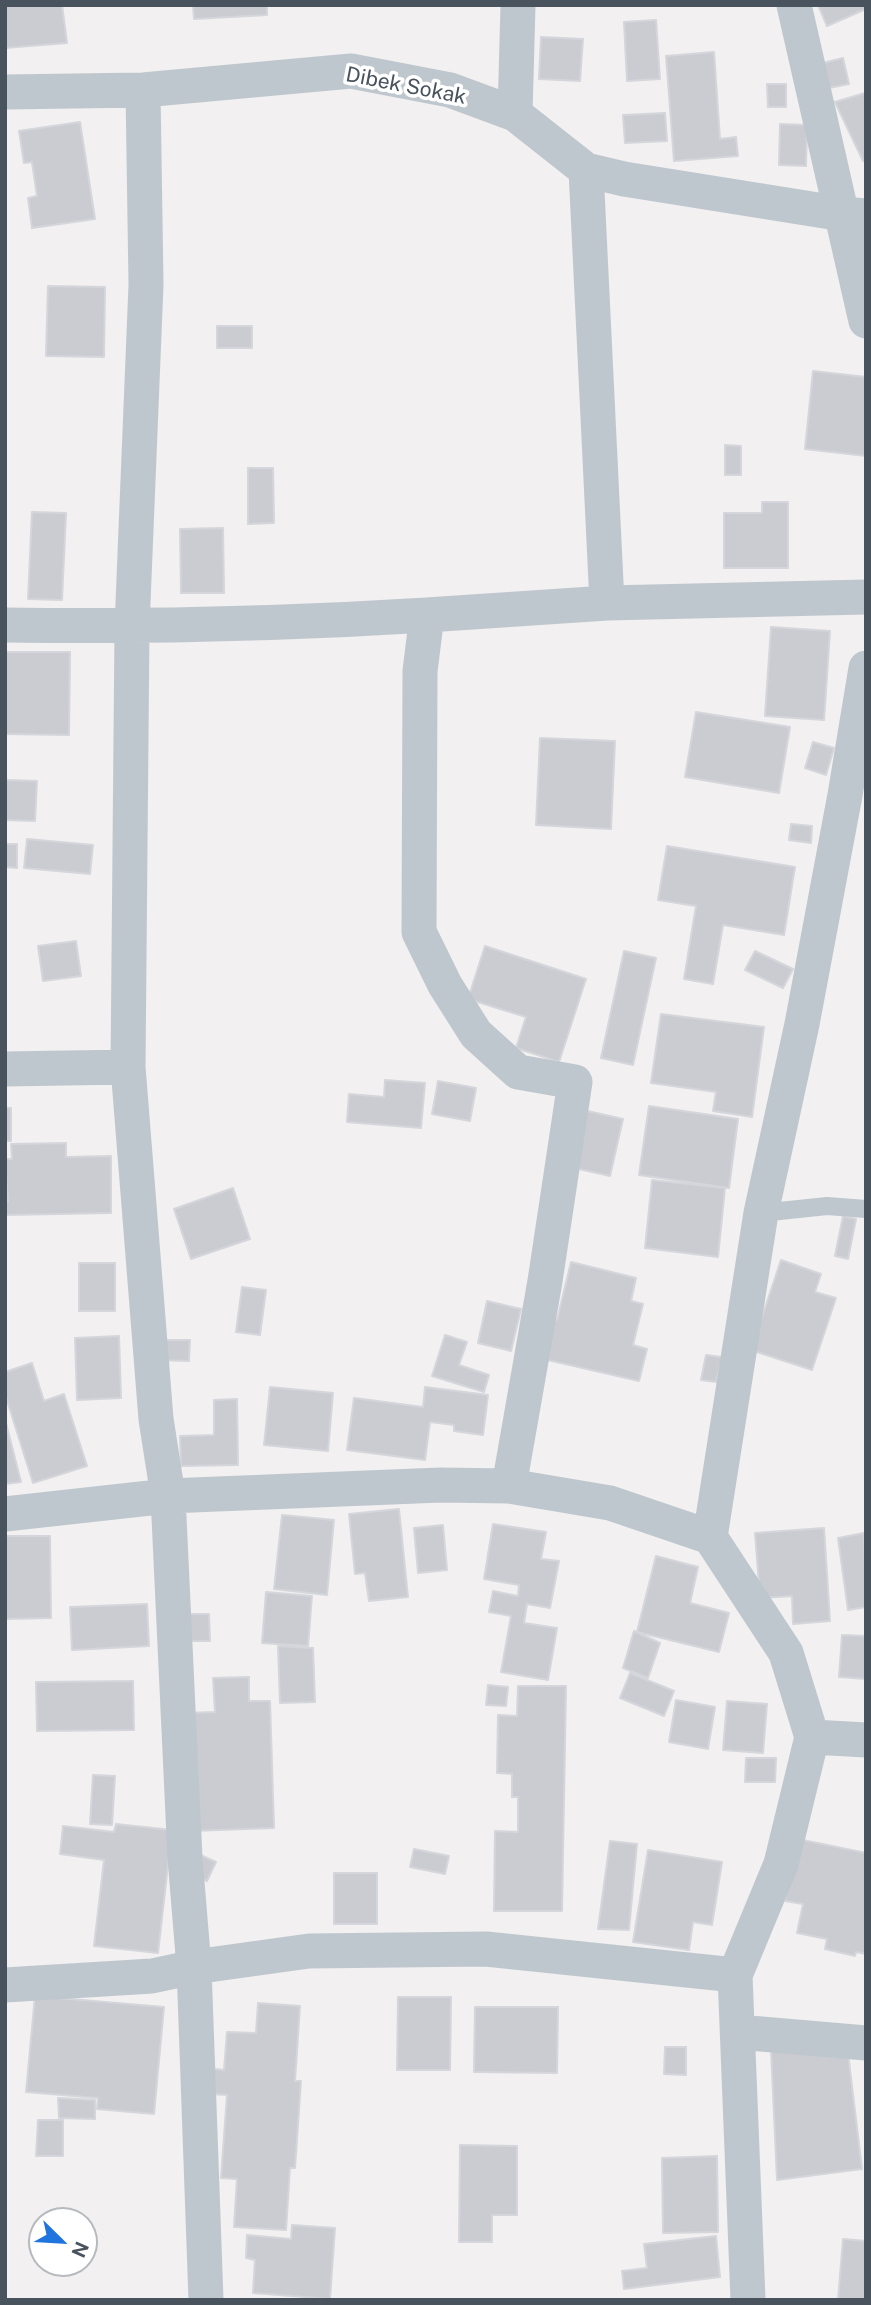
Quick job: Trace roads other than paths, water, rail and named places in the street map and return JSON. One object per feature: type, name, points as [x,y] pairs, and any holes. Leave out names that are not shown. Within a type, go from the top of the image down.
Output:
[{"type":"street","points":[[515,114],[518,5]]},
{"type":"street","points":[[794,5],[854,215],[866,321]]},
{"type":"street","name":"Dibek Sokak","points":[[5,92],[143,90],[351,71],[450,90],[515,114],[586,170],[624,179],[854,215]]},
{"type":"street","points":[[143,90],[146,285],[132,627],[128,1067],[156,1419],[168,1496],[185,1858],[194,1967],[206,2300]]},
{"type":"street","points":[[586,170],[607,603]]},
{"type":"street","points":[[5,625],[132,627],[304,623],[607,603],[866,597]]},
{"type":"street","points":[[427,615],[420,671],[419,932],[445,985],[476,1034],[518,1072],[575,1082],[545,1281],[509,1486]]},
{"type":"street","points":[[710,1537],[761,1213],[802,1024],[866,668]]},
{"type":"street","points":[[5,1069],[128,1067]]},
{"type":"street","points":[[5,1514],[168,1496],[441,1485],[509,1486],[610,1503],[710,1537],[786,1653],[812,1737],[780,1864],[736,1975],[748,2300]]},
{"type":"street","points":[[812,1737],[866,1740]]},
{"type":"street","points":[[5,1985],[152,1976],[194,1967],[309,1951],[486,1949],[736,1975]]},
{"type":"street","points":[[738,2032],[866,2043]]},
{"type":"lane","points":[[761,1213],[827,1206],[866,1209]]}]
